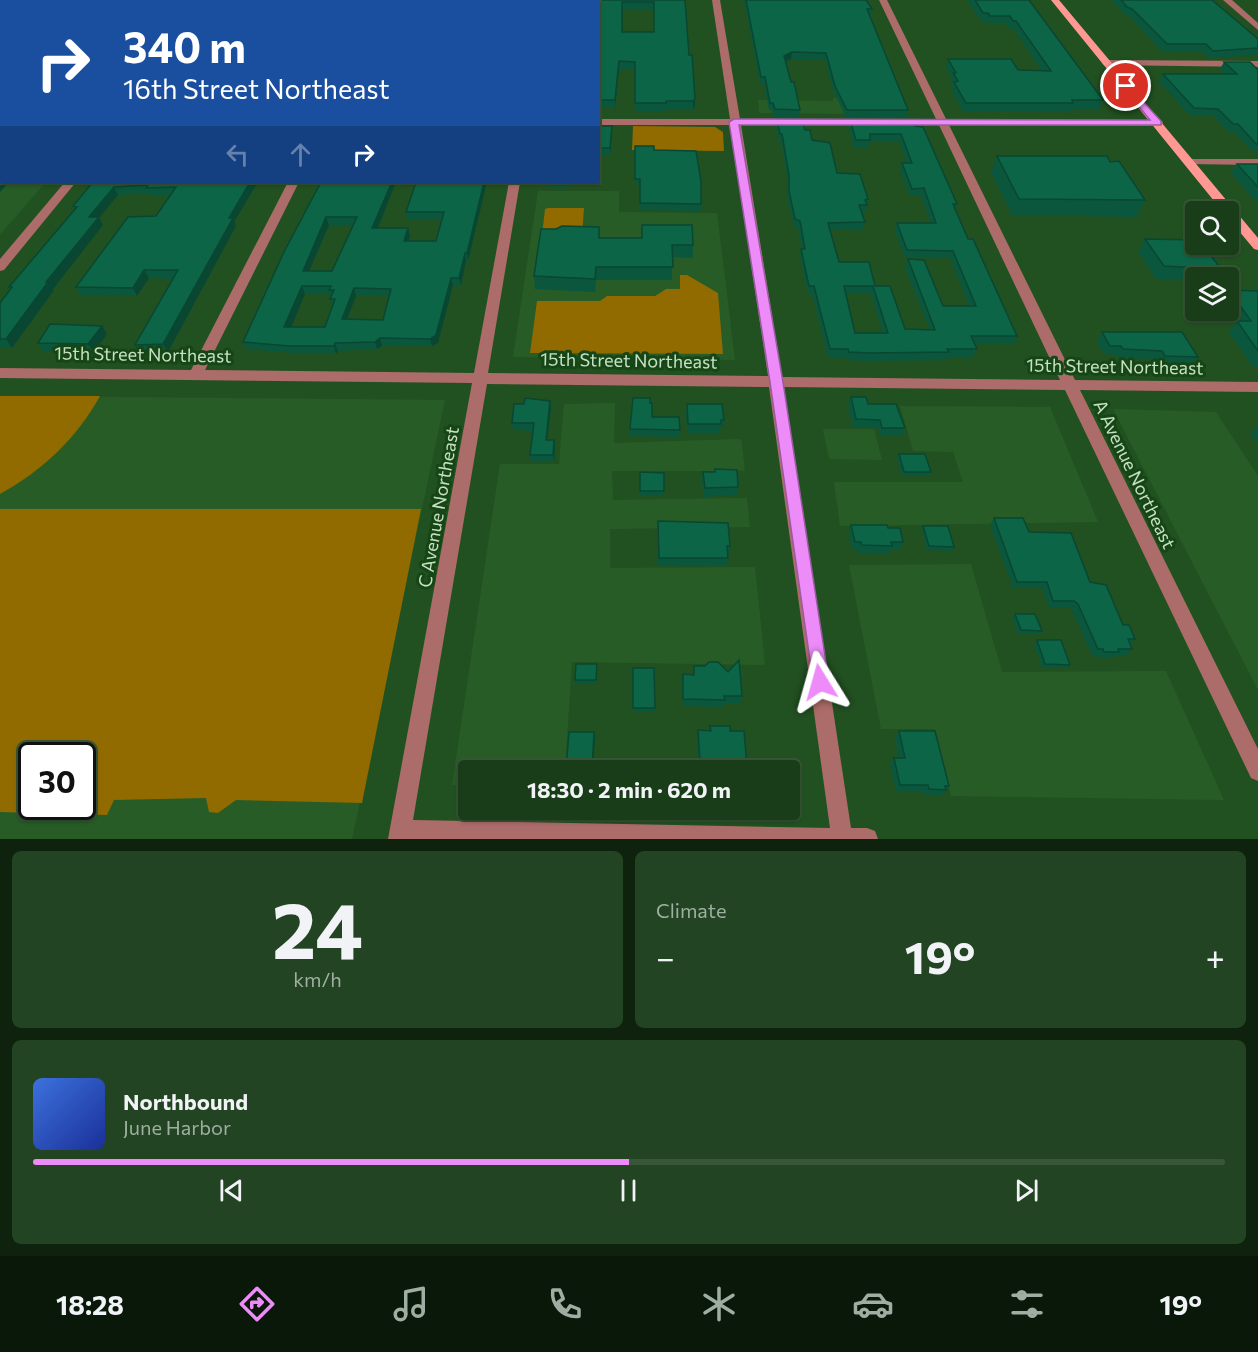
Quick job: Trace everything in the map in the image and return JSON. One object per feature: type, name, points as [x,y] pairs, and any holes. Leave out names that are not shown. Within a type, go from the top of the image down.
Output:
[{"type":"main road","points":[[1055,0],[1258,246]]},
{"type":"street","points":[[716,0],[776,382],[842,839]]},
{"type":"street","name":"A Avenue Northeast","points":[[883,0],[1258,771]]},
{"type":"street","points":[[1227,0],[1258,27]]},
{"type":"street","points":[[1107,63],[1258,64]]},
{"type":"street","points":[[600,122],[876,122]]},
{"type":"street","points":[[888,122],[1158,123]]},
{"type":"street","points":[[1190,162],[1258,162]]},
{"type":"street","points":[[0,267],[69,183]]},
{"type":"street","points":[[196,374],[292,183]]},
{"type":"street","name":"C Avenue Northeast","points":[[399,835],[515,183]]},
{"type":"street","name":"15th Street Northeast","points":[[0,373],[1258,387]]},
{"type":"street","points":[[399,835],[867,839]]},
{"type":"shaded area","points":[[833,98],[858,99],[864,114],[759,113],[758,100],[833,101]]},
{"type":"shaded area","points":[[633,126],[715,127],[723,132],[724,151],[632,150]]},
{"type":"shaded area","points":[[0,183],[45,183],[0,235]]},
{"type":"shaded area","points":[[538,191],[619,191],[619,212],[717,213],[735,360],[513,357]]},
{"type":"shaded area","points":[[584,208],[582,236],[542,236],[545,209]]},
{"type":"shaded area","points":[[680,275],[687,275],[718,293],[723,354],[530,353],[537,301],[600,301],[607,296],[655,296],[666,289],[680,289]]},
{"type":"shaded area","points":[[0,396],[445,400],[352,839],[0,839]]},
{"type":"shaded area","points":[[0,396],[100,396],[81,426],[57,452],[30,475],[0,494]]},
{"type":"shaded area","points":[[615,403],[614,443],[741,439],[745,471],[612,471],[613,500],[747,498],[750,527],[610,529],[610,568],[755,567],[765,665],[572,662],[566,760],[458,760],[458,785],[452,785],[500,464],[559,464],[564,404]]},
{"type":"shaded area","points":[[900,406],[1050,407],[1098,522],[840,526],[834,482],[963,482],[953,452],[913,451]]},
{"type":"shaded area","points":[[1113,409],[1216,412],[1258,476],[1258,690]]},
{"type":"shaded area","points":[[823,429],[874,429],[882,460],[829,459]]},
{"type":"shaded area","points":[[0,509],[421,509],[362,803],[236,800],[218,813],[209,812],[206,798],[114,800],[107,815],[96,815],[96,742],[18,742],[18,813],[0,812]]},
{"type":"shaded area","points":[[971,564],[1002,672],[1166,671],[1224,800],[951,796],[935,729],[881,729],[849,565]]},
{"type":"building","points":[[600,0],[685,0],[695,99],[693,101],[666,101],[666,103],[635,103],[635,62],[619,61],[615,100],[600,100]],"holes":[[[622,2],[654,2],[654,32],[622,32]]]},
{"type":"building","points":[[746,0],[866,0],[872,9],[867,9],[908,110],[847,110],[835,86],[826,53],[792,52],[784,56],[791,82],[794,82],[800,110],[775,109],[773,103],[770,103],[765,77],[761,77]]},
{"type":"building","points":[[975,0],[1029,0],[1103,100],[1072,100],[1073,103],[966,103],[954,82],[958,81],[953,73],[956,73],[948,59],[1011,59],[1018,70],[1051,71],[1016,21],[1013,21],[1010,16],[990,16],[988,13],[983,13]]},
{"type":"building","points":[[1121,0],[1212,0],[1258,39],[1258,48],[1213,51],[1206,44],[1167,44]]},
{"type":"building","points":[[1224,62],[1250,62],[1258,70],[1258,144],[1238,124],[1233,124],[1218,109],[1194,108],[1163,74],[1237,74]]},
{"type":"building","points":[[777,120],[802,120],[805,130],[810,130],[812,140],[830,143],[837,173],[860,174],[868,199],[865,200],[867,205],[859,205],[865,222],[828,223],[839,262],[869,262],[875,286],[890,286],[905,329],[935,330],[908,259],[924,260],[943,306],[976,306],[953,251],[907,250],[897,223],[936,223],[924,188],[912,189],[902,163],[912,163],[901,134],[870,134],[870,140],[856,140],[850,120],[912,121],[915,126],[923,127],[957,204],[953,204],[968,239],[973,239],[1017,336],[971,336],[977,349],[947,349],[949,352],[870,353],[830,349],[814,286],[809,286],[801,249],[805,249],[800,221],[795,219],[782,134],[780,134]],"holes":[[[844,286],[873,286],[888,333],[855,333]]]},
{"type":"building","points":[[600,126],[612,126],[610,148],[600,148]]},
{"type":"building","points":[[635,146],[654,146],[654,150],[696,151],[701,181],[701,204],[640,203],[640,179],[635,179]]},
{"type":"building","points":[[997,156],[1107,156],[1110,162],[1119,161],[1145,200],[1019,199]]},
{"type":"building","points":[[1237,164],[1258,164],[1258,187]]},
{"type":"building","points":[[92,183],[249,183],[229,218],[233,218],[163,344],[135,345],[178,270],[144,270],[133,288],[76,287],[128,217],[156,216],[176,187],[146,188],[148,185],[114,187],[89,217],[99,217],[46,282],[48,282],[6,339],[0,339],[0,303],[12,287],[9,287],[77,207],[73,206]]},
{"type":"building","points":[[320,183],[392,183],[372,228],[408,228],[404,241],[436,241],[444,212],[406,212],[416,183],[484,183],[459,278],[451,278],[436,335],[430,339],[380,338],[375,342],[335,343],[334,346],[290,346],[243,342],[284,252]],"holes":[[[326,217],[357,217],[332,271],[303,271]],[[302,286],[331,286],[329,290],[334,290],[330,299],[335,299],[325,327],[284,327]],[[354,288],[391,289],[383,320],[342,319]]]},
{"type":"building","points":[[642,225],[692,225],[693,245],[672,245],[673,267],[596,267],[595,279],[534,276],[541,229],[556,229],[562,226],[599,227],[599,238],[642,238]]},
{"type":"building","points":[[1145,239],[1185,240],[1185,255],[1210,255],[1219,267],[1185,267],[1164,266]]},
{"type":"building","points":[[1239,290],[1258,291],[1258,351],[1237,321],[1251,321],[1239,304]]},
{"type":"building","points":[[50,324],[102,326],[88,344],[38,343]]},
{"type":"building","points":[[1102,332],[1182,332],[1198,357],[1165,356],[1162,351],[1110,346]]},
{"type":"building","points":[[851,397],[866,397],[868,404],[896,404],[905,428],[882,428],[880,420],[856,419]]},
{"type":"building","points":[[525,398],[550,401],[546,440],[554,440],[553,455],[530,455],[534,423],[512,423],[514,404],[524,404]]},
{"type":"building","points":[[633,398],[650,398],[652,417],[679,417],[680,430],[630,429]]},
{"type":"building","points":[[687,404],[722,404],[724,420],[721,420],[721,424],[688,424]]},
{"type":"building","points":[[899,454],[925,454],[931,472],[904,472]]},
{"type":"building","points":[[715,469],[737,470],[738,487],[705,488],[703,472],[715,472]]},
{"type":"building","points":[[640,472],[664,473],[664,491],[640,491]]},
{"type":"building","points":[[994,518],[1023,518],[1029,532],[1071,533],[1090,582],[1106,585],[1123,625],[1129,625],[1135,639],[1128,639],[1132,649],[1104,652],[1103,649],[1098,649],[1078,604],[1074,601],[1053,601],[1047,582],[1017,582]]},
{"type":"building","points":[[658,521],[728,523],[730,546],[727,546],[728,558],[659,558]]},
{"type":"building","points":[[851,525],[887,525],[888,528],[900,528],[903,542],[891,542],[892,546],[862,545],[861,542],[855,542]]},
{"type":"building","points":[[923,526],[948,526],[954,547],[929,546]]},
{"type":"building","points":[[1015,614],[1035,614],[1042,631],[1021,630]]},
{"type":"building","points":[[1037,640],[1061,640],[1070,665],[1045,664]]},
{"type":"building","points":[[739,660],[742,696],[724,696],[725,700],[683,699],[683,674],[694,675],[694,666],[705,666],[709,662],[718,662],[728,672]]},
{"type":"building","points":[[576,664],[597,664],[596,680],[575,680]]},
{"type":"building","points":[[633,668],[654,668],[655,708],[633,708]]},
{"type":"building","points":[[710,726],[730,726],[730,731],[744,731],[746,760],[700,760],[698,730],[711,731]]},
{"type":"building","points":[[899,731],[935,731],[949,786],[945,786],[946,790],[929,789],[928,785],[900,785],[894,758],[905,758]]},
{"type":"building","points":[[569,732],[594,732],[593,760],[567,760]]},
{"type":"route","points":[[820,682],[776,382],[734,122],[1158,123],[1126,86]]}]
